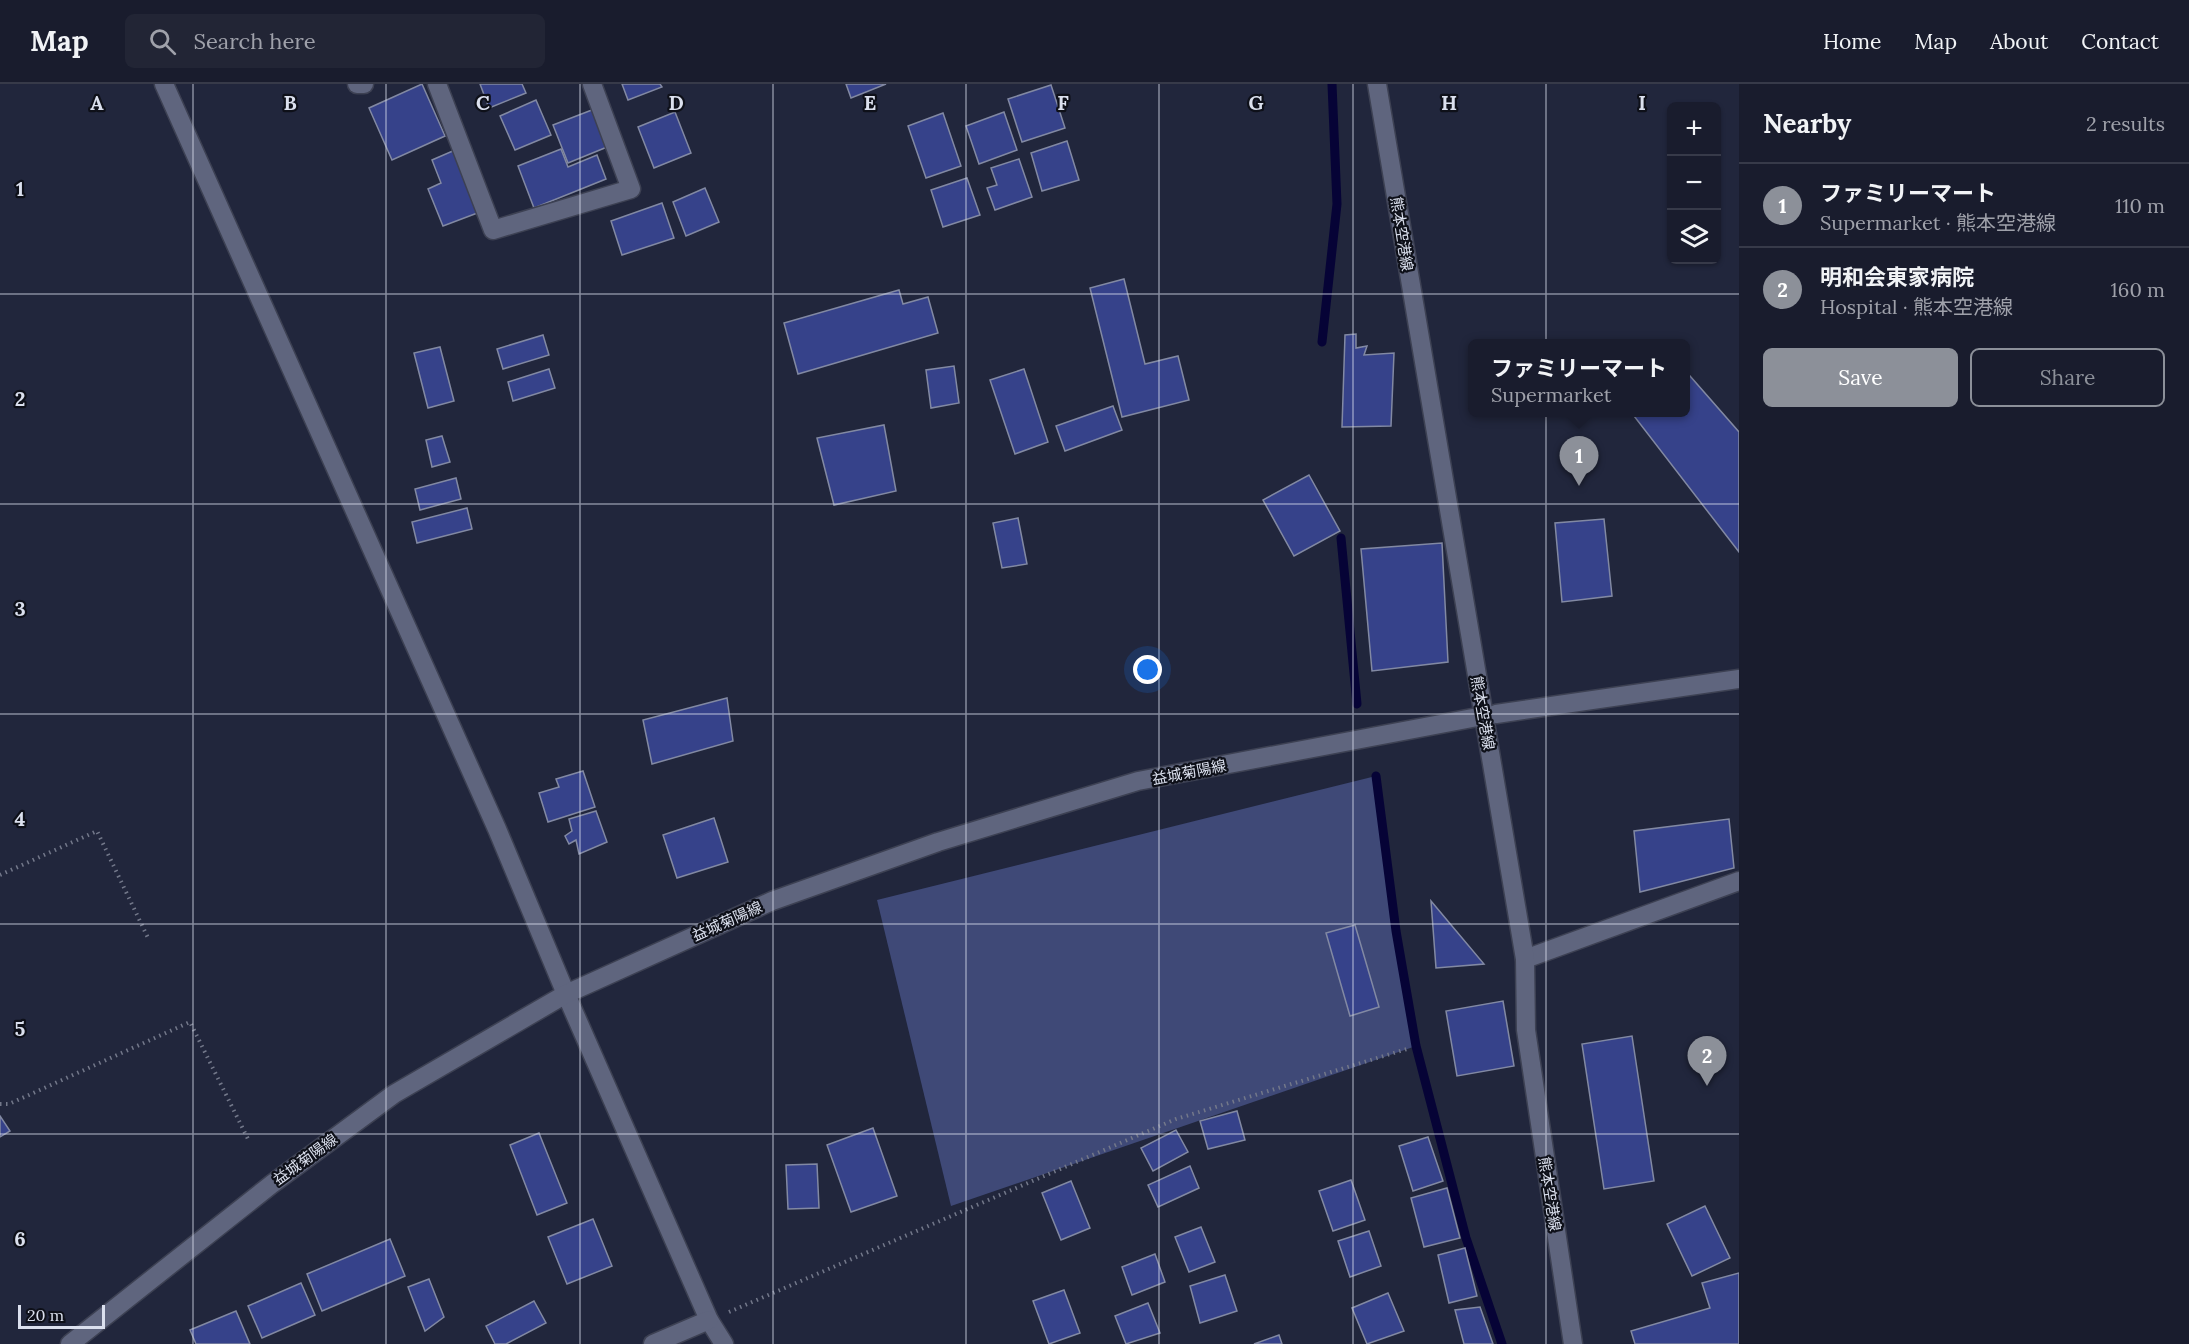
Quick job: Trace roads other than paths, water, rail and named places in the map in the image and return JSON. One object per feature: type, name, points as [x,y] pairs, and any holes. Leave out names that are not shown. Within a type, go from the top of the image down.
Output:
[{"type":"main road","points":[[164,84],[497,828],[566,994],[709,1320],[724,1344]]},
{"type":"main road","points":[[357,84],[364,84]]},
{"type":"main road","points":[[437,84],[493,230],[631,189],[592,84]]},
{"type":"main road","name":"熊本空港線","points":[[1377,84],[1490,715],[1525,958],[1526,1030],[1573,1344]]},
{"type":"main road","name":"益城菊陽線","points":[[70,1344],[272,1184],[394,1094],[566,994],[772,901],[949,838],[1138,782],[1490,715],[1739,679]]},
{"type":"main road","points":[[1525,958],[1739,881]]},
{"type":"main road","points":[[653,1344],[709,1320]]},
{"type":"waterway","points":[[1322,342],[1337,204],[1332,84]]},
{"type":"waterway","points":[[1341,538],[1357,704]]},
{"type":"waterway","points":[[1376,776],[1396,931],[1416,1046],[1466,1238],[1502,1344]]},
{"type":"place","name":"ファミリーマート","points":[[1579,486]]},
{"type":"place","name":"明和会東家病院","points":[[1707,1086]]}]
